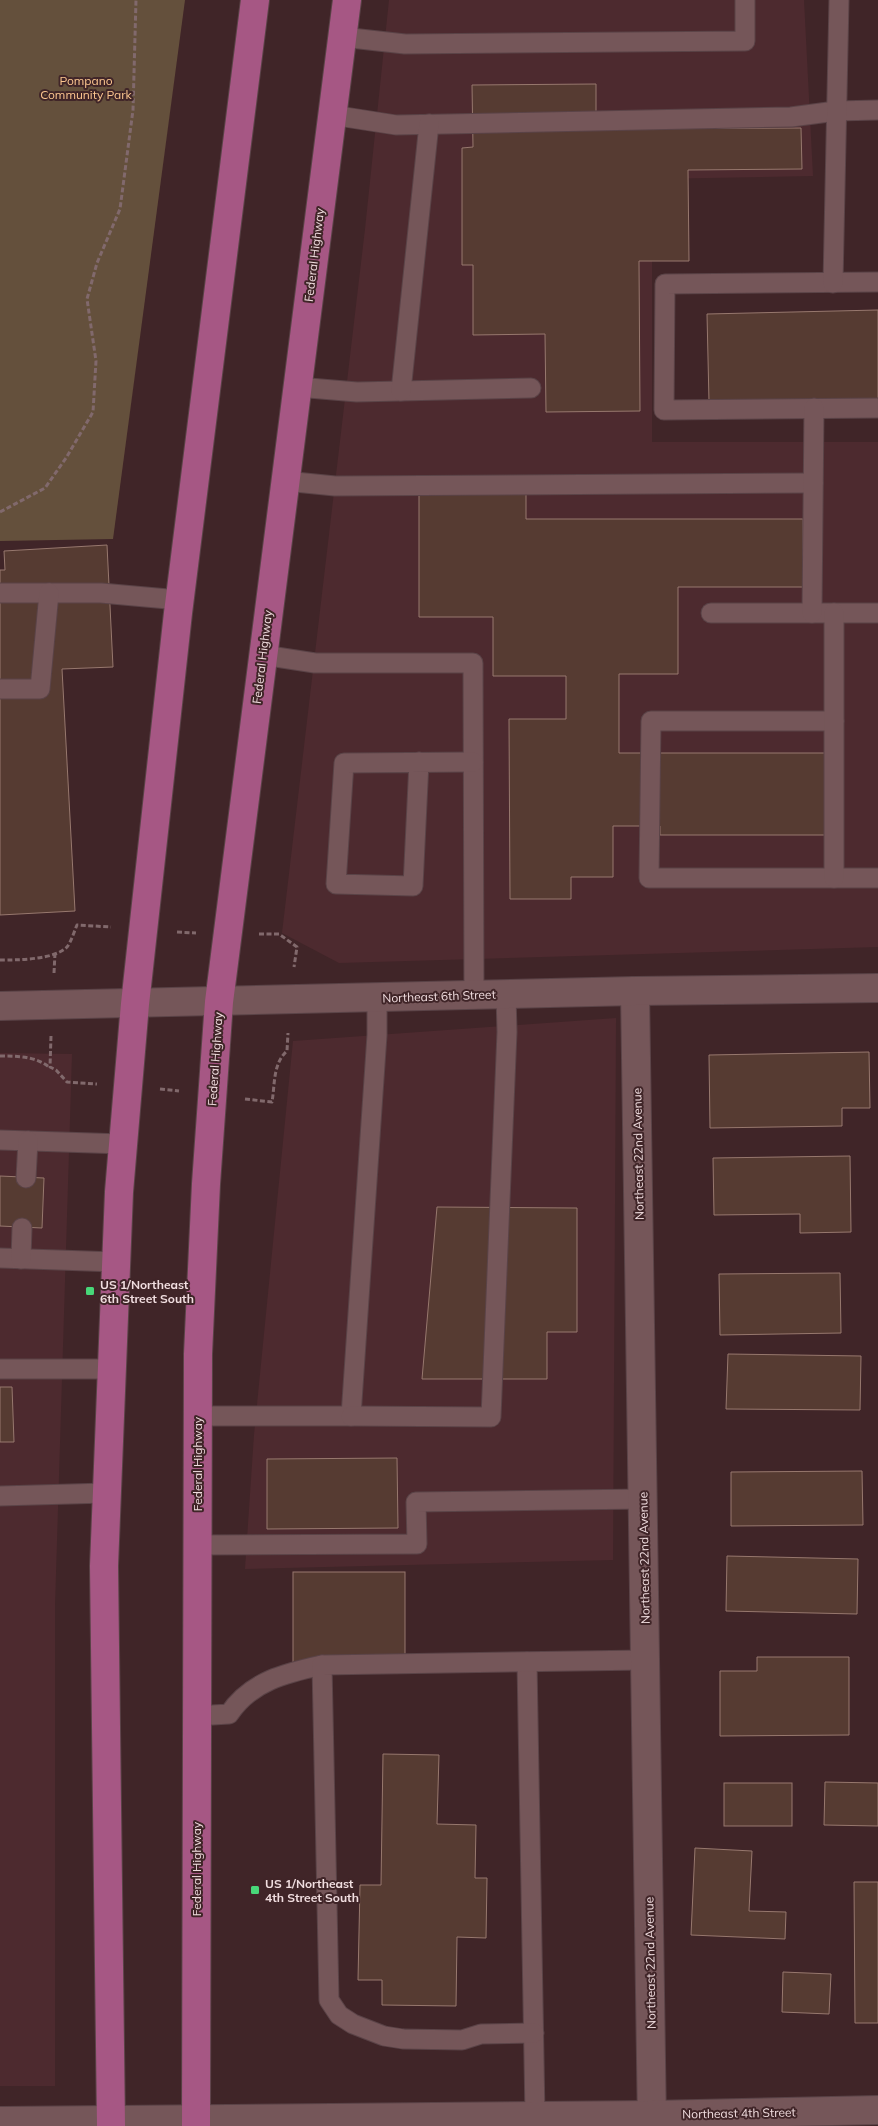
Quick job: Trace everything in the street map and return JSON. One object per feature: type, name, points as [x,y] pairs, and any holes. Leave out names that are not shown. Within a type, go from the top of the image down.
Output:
[{"type":"main road","points":[[111,2122],[104,1566],[116,1262],[123,1144],[135,1004],[179,600],[256,0]]},
{"type":"main road","name":"Federal Highway","points":[[196,2122],[197,1416],[206,1184],[219,1002],[347,0]]},
{"type":"street","name":"Northeast 6th Street","points":[[0,1006],[635,991],[878,988]]},
{"type":"street","name":"Northeast 22nd Avenue","points":[[635,991],[652,2121]]},
{"type":"street","name":"Northeast 4th Street","points":[[0,2121],[420,2122],[535,2116],[652,2121],[878,2110]]},
{"type":"lane","points":[[342,37],[404,44],[745,41],[744,0]]},
{"type":"lane","points":[[833,283],[838,0]]},
{"type":"lane","points":[[332,115],[396,124],[429,124],[791,117],[836,111],[878,110]]},
{"type":"lane","points":[[401,391],[429,124]]},
{"type":"lane","points":[[878,282],[665,284],[664,410],[878,408]]},
{"type":"lane","points":[[297,387],[357,392],[531,388]]},
{"type":"lane","points":[[812,613],[814,408]]},
{"type":"lane","points":[[285,481],[336,486],[813,483]]},
{"type":"lane","points":[[0,593],[101,593],[179,600]]},
{"type":"lane","points":[[0,689],[40,689],[49,593]]},
{"type":"lane","points":[[710,613],[878,613]]},
{"type":"lane","points":[[834,613],[834,878]]},
{"type":"lane","points":[[262,655],[315,663],[473,663],[474,995]]},
{"type":"lane","points":[[834,721],[651,721],[649,878],[878,878]]},
{"type":"lane","points":[[419,762],[413,886],[336,884],[344,763],[419,762],[473,762]]},
{"type":"lane","points":[[197,1416],[491,1417],[506,994]]},
{"type":"lane","points":[[351,1416],[377,1035],[377,998]]},
{"type":"lane","points":[[0,1140],[123,1144]]},
{"type":"lane","points":[[26,1178],[28,1141]]},
{"type":"lane","points":[[21,1258],[22,1228]]},
{"type":"lane","points":[[0,1258],[116,1262]]},
{"type":"lane","points":[[0,1369],[112,1369]]},
{"type":"lane","points":[[0,1496],[106,1493]]},
{"type":"lane","points":[[196,1545],[417,1544],[416,1502],[642,1499]]},
{"type":"lane","points":[[196,1716],[228,1714],[237,1702],[269,1679],[322,1665],[645,1660]]},
{"type":"lane","points":[[527,1662],[535,2116]]},
{"type":"lane","points":[[322,1665],[329,2000],[339,2015],[367,2030],[403,2039],[462,2040],[481,2034],[534,2033]]},
{"type":"path","points":[[0,512],[45,488],[66,458],[93,412],[96,361],[86,299],[120,209],[133,110],[136,0]]},
{"type":"path","points":[[0,960],[26,959],[55,953]]},
{"type":"path","points":[[0,1056],[29,1058],[50,1067]]},
{"type":"shaded area","points":[[389,0],[804,0],[813,176],[652,179],[652,442],[878,442],[878,947],[339,963],[282,933],[365,229]]},
{"type":"shaded area","points":[[616,1018],[613,1560],[245,1569],[254,1435],[293,1041]]},
{"type":"shaded area","points":[[0,1053],[72,1054],[55,1606],[55,2086],[0,2086]]},
{"type":"green space","name":"Pompano Community Park","points":[[0,0],[185,0],[113,539],[0,541]]},
{"type":"building","points":[[596,84],[596,129],[801,128],[802,169],[688,170],[689,261],[639,261],[640,411],[546,412],[545,334],[473,335],[473,265],[462,265],[462,148],[473,147],[472,85]]},
{"type":"building","points":[[878,310],[878,399],[709,402],[707,314]]},
{"type":"building","points":[[419,492],[526,492],[526,519],[803,519],[803,587],[678,587],[678,674],[619,674],[619,753],[838,753],[838,835],[660,835],[660,826],[613,826],[613,877],[571,877],[571,899],[510,899],[509,719],[566,719],[566,676],[493,676],[493,617],[419,617]]},
{"type":"building","points":[[107,545],[113,667],[62,669],[75,911],[0,915],[0,570],[5,570],[4,551]]},
{"type":"building","points":[[869,1052],[870,1108],[842,1108],[842,1126],[710,1128],[709,1055]]},
{"type":"building","points":[[850,1156],[851,1232],[800,1233],[800,1214],[714,1215],[713,1158]]},
{"type":"building","points":[[0,1176],[44,1178],[42,1228],[0,1226]]},
{"type":"building","points":[[437,1207],[577,1208],[577,1332],[547,1332],[547,1379],[422,1379]]},
{"type":"building","points":[[840,1273],[841,1333],[720,1335],[719,1274]]},
{"type":"building","points":[[728,1354],[861,1356],[860,1410],[726,1409]]},
{"type":"building","points":[[0,1387],[12,1387],[14,1442],[0,1442]]},
{"type":"building","points":[[397,1458],[398,1528],[267,1529],[267,1459]]},
{"type":"building","points":[[862,1471],[863,1525],[731,1526],[731,1472]]},
{"type":"building","points":[[727,1556],[858,1559],[857,1614],[726,1611]]},
{"type":"building","points":[[293,1572],[405,1572],[405,1665],[293,1665]]},
{"type":"building","points":[[757,1657],[849,1657],[849,1735],[720,1736],[720,1671],[757,1671]]},
{"type":"building","points":[[383,1754],[439,1755],[437,1824],[476,1825],[475,1878],[487,1878],[486,1938],[457,1937],[456,2006],[382,2005],[382,1980],[358,1980],[360,1885],[381,1885]]},
{"type":"building","points":[[825,1782],[878,1783],[878,1826],[824,1825]]},
{"type":"building","points":[[724,1783],[792,1783],[792,1826],[724,1826]]},
{"type":"building","points":[[695,1848],[752,1851],[749,1911],[786,1912],[785,1939],[691,1935]]},
{"type":"building","points":[[854,1882],[878,1882],[878,2023],[855,2023]]},
{"type":"building","points":[[783,1972],[831,1974],[829,2014],[782,2012]]},
{"type":"place","name":"US 1/Northeast 6th Street South","points":[[90,1291]]},
{"type":"place","name":"US 1/Northeast 4th Street South","points":[[255,1890]]}]
